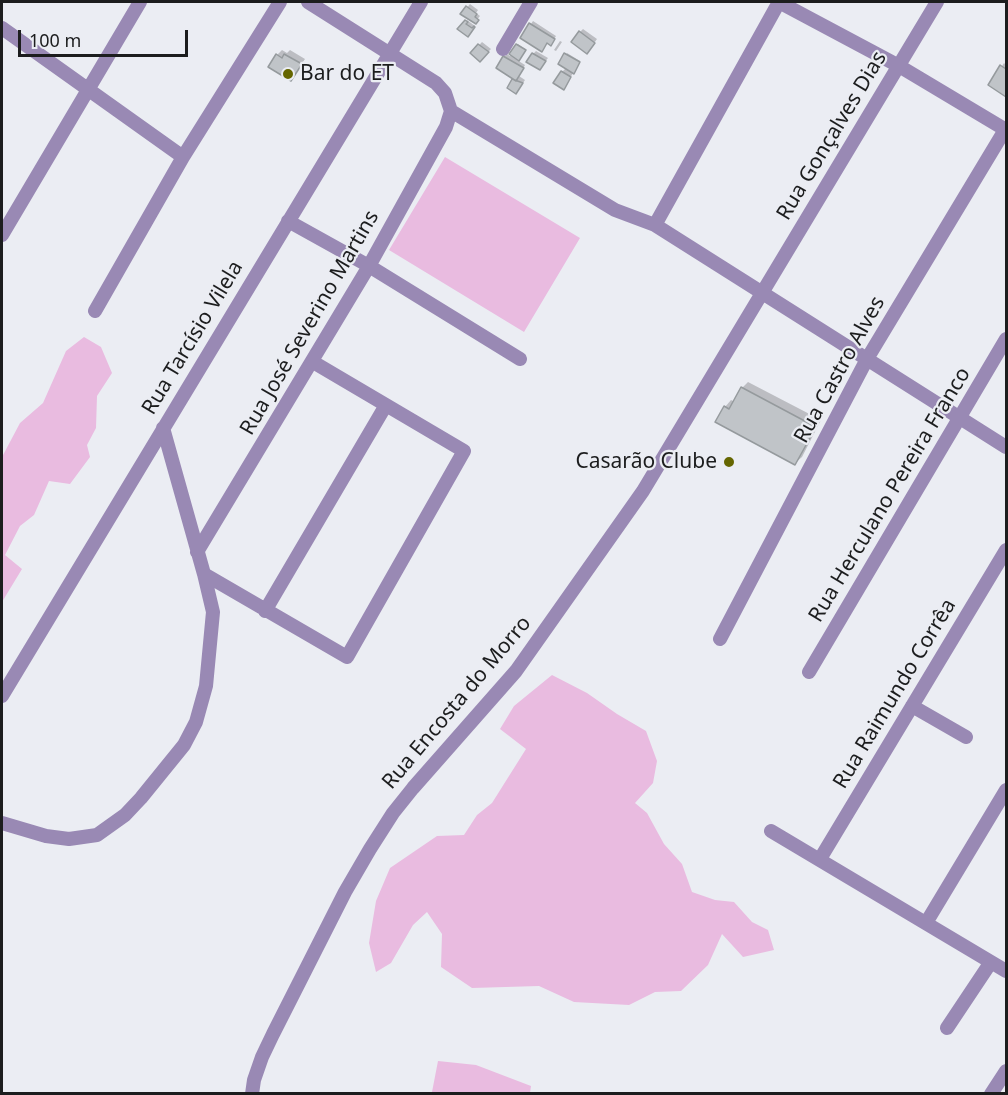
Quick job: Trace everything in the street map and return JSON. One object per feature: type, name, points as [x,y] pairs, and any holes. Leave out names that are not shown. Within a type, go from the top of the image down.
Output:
[{"type":"street","points":[[2,235],[140,2]]},
{"type":"street","points":[[95,311],[183,157],[280,2]]},
{"type":"street","points":[[308,2],[436,83],[445,93],[451,111],[615,210],[655,225],[1006,447]]},
{"type":"street","name":"Rua Tarcísio Vilela","points":[[2,696],[421,2]]},
{"type":"street","points":[[503,49],[531,2]]},
{"type":"street","points":[[655,225],[779,2],[898,66],[1006,129]]},
{"type":"street","name":"Rua Gonçalves Dias","points":[[763,293],[937,2]]},
{"type":"street","points":[[2,28],[183,157]]},
{"type":"street","name":"Rua José Severino Martins","points":[[197,552],[369,266],[446,127],[451,111]]},
{"type":"street","name":"Rua Castro Alves","points":[[720,639],[867,359],[1006,129]]},
{"type":"street","points":[[288,221],[369,266],[520,359]]},
{"type":"street","name":"Rua Encosta do Morro","points":[[252,1094],[262,1057],[273,1034],[345,892],[376,840],[413,788],[511,677],[610,541],[670,448],[763,293]]},
{"type":"street","name":"Rua Herculano Pereira Franco","points":[[809,672],[1006,339]]},
{"type":"street","points":[[204,574],[347,657],[464,452],[313,362]]},
{"type":"street","points":[[265,611],[386,405]]},
{"type":"street","points":[[2,823],[46,836],[69,839],[97,835],[125,815],[159,777],[191,734],[207,687],[213,612],[163,428]]},
{"type":"street","name":"Rua Raimundo Corrêa","points":[[820,859],[1006,550]]},
{"type":"street","points":[[912,706],[966,737]]},
{"type":"street","points":[[926,923],[1006,790]]},
{"type":"street","points":[[771,831],[1006,971]]},
{"type":"street","points":[[947,1028],[991,962]]},
{"type":"street","points":[[991,1094],[1006,1071]]},
{"type":"shaded area","points":[[445,157],[580,238],[524,332],[389,250]]},
{"type":"shaded area","points":[[84,337],[101,347],[112,373],[97,396],[96,428],[87,445],[90,457],[70,484],[49,481],[34,515],[20,526],[5,555],[22,569],[2,602],[2,457],[20,423],[43,403],[66,351]]},
{"type":"shaded area","points":[[552,675],[587,693],[646,731],[657,761],[653,783],[635,803],[647,813],[664,844],[682,864],[692,892],[715,900],[734,902],[752,922],[768,930],[774,950],[743,957],[722,934],[708,965],[681,991],[655,992],[629,1005],[574,1002],[539,986],[472,988],[441,967],[442,934],[427,912],[413,925],[391,963],[376,972],[369,943],[376,901],[390,868],[437,836],[464,835],[477,815],[492,803],[526,749],[500,729],[514,706]]},
{"type":"shaded area","points":[[438,1061],[476,1065],[531,1086],[530,1093],[428,1093],[432,1092]]},
{"type":"building","points":[[466,6],[477,14],[475,17],[479,20],[476,24],[460,14]]},
{"type":"building","points":[[465,20],[468,22],[466,24],[472,28],[475,27],[468,37],[457,29]]},
{"type":"building","points":[[529,23],[555,39],[551,46],[547,43],[542,52],[520,38]]},
{"type":"building","points":[[579,31],[595,43],[587,54],[571,42]]},
{"type":"building","points":[[478,44],[489,52],[480,62],[470,53]]},
{"type":"building","points":[[516,44],[526,50],[519,61],[509,54]]},
{"type":"building","points":[[532,53],[546,61],[540,70],[526,62]]},
{"type":"building","points":[[564,53],[580,62],[574,74],[558,64]]},
{"type":"building","name":"Bar do ET","points":[[276,54],[282,58],[284,54],[302,64],[291,81],[268,67]]},
{"type":"building","points":[[503,56],[524,68],[516,81],[496,68]]},
{"type":"building","points":[[1000,65],[1006,69],[1006,97],[988,85]]},
{"type":"building","points":[[561,71],[571,77],[564,90],[553,83]]},
{"type":"building","points":[[512,79],[523,83],[516,94],[507,88]]},
{"type":"building","points":[[741,387],[816,427],[795,465],[715,422],[724,406],[729,409]]},
{"type":"place","name":"Bar do ET","points":[[288,74]]},
{"type":"place","name":"Casarão Clube","points":[[729,462]]}]
